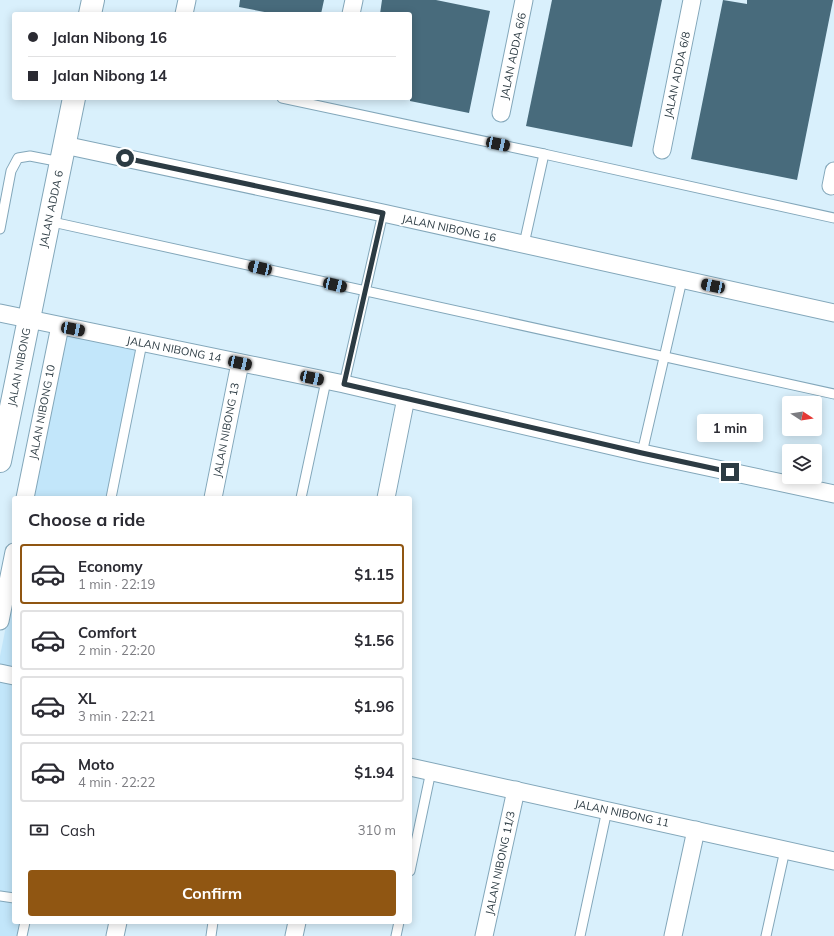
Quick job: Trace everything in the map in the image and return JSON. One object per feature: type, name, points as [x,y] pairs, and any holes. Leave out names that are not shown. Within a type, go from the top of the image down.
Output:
[{"type":"street","points":[[90,12],[93,0]]},
{"type":"street","points":[[184,12],[187,0]]},
{"type":"street","points":[[351,12],[354,0]]},
{"type":"street","name":"JALAN ADDA 6/6","points":[[501,113],[524,0]]},
{"type":"street","name":"JALAN ADDA 6/8","points":[[662,150],[692,0]]},
{"type":"street","name":"JALAN ADDA 6","points":[[28,320],[74,100]]},
{"type":"street","name":"JALAN NIBONG 16","points":[[62,154],[383,213],[834,313]]},
{"type":"street","name":"JALAN NIBONG 14","points":[[0,313],[344,384],[642,453],[834,494]]},
{"type":"street","name":"JALAN NIBONG","points":[[0,462],[28,320]]},
{"type":"street","name":"JALAN NIBONG 10","points":[[25,496],[60,326]]},
{"type":"street","name":"JALAN NIBONG 13","points":[[213,496],[240,363]]},
{"type":"street","points":[[386,496],[406,398]]},
{"type":"street","points":[[0,621],[12,562]]},
{"type":"street","points":[[0,673],[12,676]]},
{"type":"street","name":"JALAN NIBONG 11","points":[[412,767],[834,861]]},
{"type":"street","name":"JALAN NIBONG 11/3","points":[[484,936],[516,790]]},
{"type":"street","points":[[672,936],[696,830]]},
{"type":"street","points":[[115,936],[118,924]]},
{"type":"street","points":[[294,936],[297,924]]},
{"type":"lane","points":[[291,100],[834,218]]},
{"type":"lane","points":[[0,229],[11,171],[18,158],[62,154]]},
{"type":"lane","points":[[524,244],[544,154]]},
{"type":"lane","points":[[344,384],[383,213]]},
{"type":"lane","points":[[48,221],[365,292],[665,355],[834,394]]},
{"type":"lane","points":[[642,453],[682,280]]},
{"type":"lane","points":[[111,496],[142,343]]},
{"type":"lane","points":[[301,496],[326,381]]},
{"type":"lane","points":[[412,861],[431,771]]},
{"type":"lane","points":[[580,936],[607,810]]},
{"type":"lane","points":[[766,936],[785,850]]},
{"type":"lane","points":[[0,896],[12,898]]},
{"type":"lane","points":[[22,936],[25,924]]},
{"type":"lane","points":[[211,936],[214,924]]},
{"type":"lane","points":[[396,936],[399,924]]},
{"type":"shaded area","points":[[64,334],[136,348],[107,496],[32,496]]},
{"type":"shaded area","points":[[12,596],[12,924],[21,924],[18,936],[0,936],[0,656]]},
{"type":"building","points":[[240,0],[324,0],[321,12],[265,12],[239,7]]},
{"type":"building","points":[[382,0],[436,0],[490,11],[469,113],[410,101],[412,100],[412,12],[380,12]]},
{"type":"building","points":[[552,0],[662,0],[632,147],[526,126]]},
{"type":"building","points":[[723,0],[747,4],[747,0],[833,0],[797,180],[691,159]]},
{"type":"route","points":[[125,158],[383,213],[344,384],[730,472]]}]
